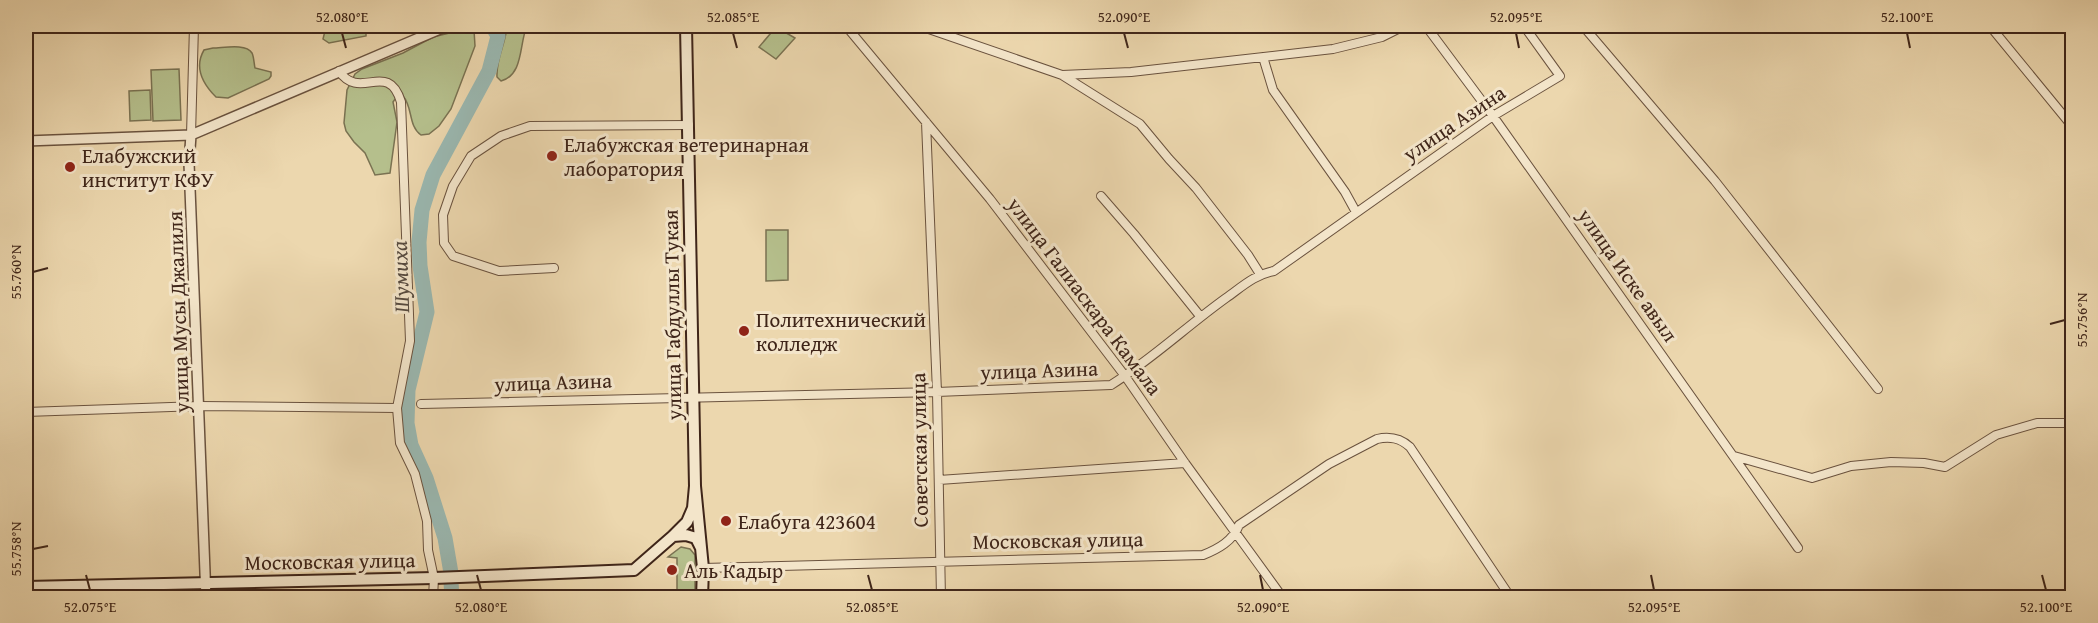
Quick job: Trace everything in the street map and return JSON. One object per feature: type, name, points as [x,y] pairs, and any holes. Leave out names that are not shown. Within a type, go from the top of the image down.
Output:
[{"type":"main road","name":"улица Габдуллы Тукая","points":[[687,27],[695,486],[702,551],[702,597]]},
{"type":"main road","points":[[673,536],[687,522],[693,508],[695,486]]},
{"type":"main road","points":[[673,536],[686,535],[696,538],[702,551]]},
{"type":"main road","name":"Московская улица","points":[[26,587],[434,578],[634,570],[673,536]]},
{"type":"street","name":"улица Мусы Джалиля","points":[[194,26],[189,163],[206,597]]},
{"type":"street","points":[[26,141],[191,135],[447,26]]},
{"type":"street","name":"улица Галиаскара Камала","points":[[846,26],[990,199],[1125,376],[1282,597]]},
{"type":"street","points":[[920,26],[1062,75],[1140,124],[1197,188],[1260,274]]},
{"type":"street","points":[[1062,75],[1128,72],[1355,44],[1382,38],[1404,26]]},
{"type":"street","name":"улица Иске авыл","points":[[1426,26],[1493,116],[1798,548]]},
{"type":"street","name":"улица Азина","points":[[421,404],[937,392],[1111,385],[1200,316],[1260,274],[1274,271],[1493,116],[1560,75],[1524,26]]},
{"type":"street","points":[[1583,26],[1715,181],[1878,389]]},
{"type":"street","points":[[1990,26],[2073,126]]},
{"type":"street","points":[[1263,57],[1273,90],[1345,192],[1356,212]]},
{"type":"street","points":[[339,71],[347,80],[354,83],[384,82],[391,84],[397,89],[401,102],[410,341],[397,408],[400,416],[400,443],[415,474],[427,521],[434,597]]},
{"type":"street","name":"Советская улица","points":[[926,122],[937,392],[940,597]]},
{"type":"street","points":[[554,268],[499,271],[453,256],[444,243],[443,215],[453,186],[471,156],[501,136],[530,126],[689,124]]},
{"type":"street","points":[[1101,196],[1200,316]]},
{"type":"street","points":[[26,412],[200,406],[397,408]]},
{"type":"street","points":[[1734,456],[1812,478],[1851,466],[1891,462],[1924,463],[1945,467],[1996,435],[2037,423],[2072,423]]},
{"type":"street","name":"Московская улица","points":[[703,568],[1193,556],[1215,550],[1231,539],[1239,525],[1329,464],[1377,439],[1395,438],[1410,447],[1510,597]]},
{"type":"street","points":[[939,480],[1185,463]]},
{"type":"green space","points":[[355,26],[366,32],[366,36],[329,43],[323,39],[325,31],[329,29]]},
{"type":"green space","points":[[507,26],[527,26],[520,58],[514,72],[501,81],[497,77],[497,70]]},
{"type":"green space","points":[[776,27],[795,38],[776,59],[759,47]]},
{"type":"green space","points":[[470,28],[474,30],[475,46],[451,109],[439,126],[429,134],[421,135],[414,127],[406,100],[403,96],[398,95],[393,102],[397,122],[390,173],[375,175],[365,153],[346,131],[344,123],[347,90],[355,74],[433,37]]},
{"type":"green space","points":[[245,48],[253,55],[255,68],[271,72],[271,76],[228,98],[216,97],[207,87],[200,69],[204,50]]},
{"type":"green space","points":[[179,69],[181,120],[153,121],[151,70]]},
{"type":"green space","points":[[150,90],[151,120],[130,121],[129,91]]},
{"type":"green space","points":[[766,230],[788,230],[788,280],[766,281]]},
{"type":"green space","points":[[681,547],[690,549],[695,555],[695,595],[692,597],[682,597],[677,591],[677,558],[668,557]]},
{"type":"waterway","name":"Шумиха","points":[[451,573],[445,538],[426,478],[411,445],[407,423],[408,390],[427,312],[419,242],[422,210],[433,175],[489,71],[498,36],[492,26]]},
{"type":"waterway","name":"Шумиха","points":[[451,582],[452,598]]},
{"type":"place","name":"Елабужская ветеринарная лаборатория","points":[[552,156]]},
{"type":"place","name":"Елабужский институт КФУ","points":[[70,167]]},
{"type":"place","name":"Политехнический колледж","points":[[744,331]]},
{"type":"place","name":"Елабуга 423604","points":[[726,521]]},
{"type":"place","name":"Аль Кадыр","points":[[672,570]]}]
